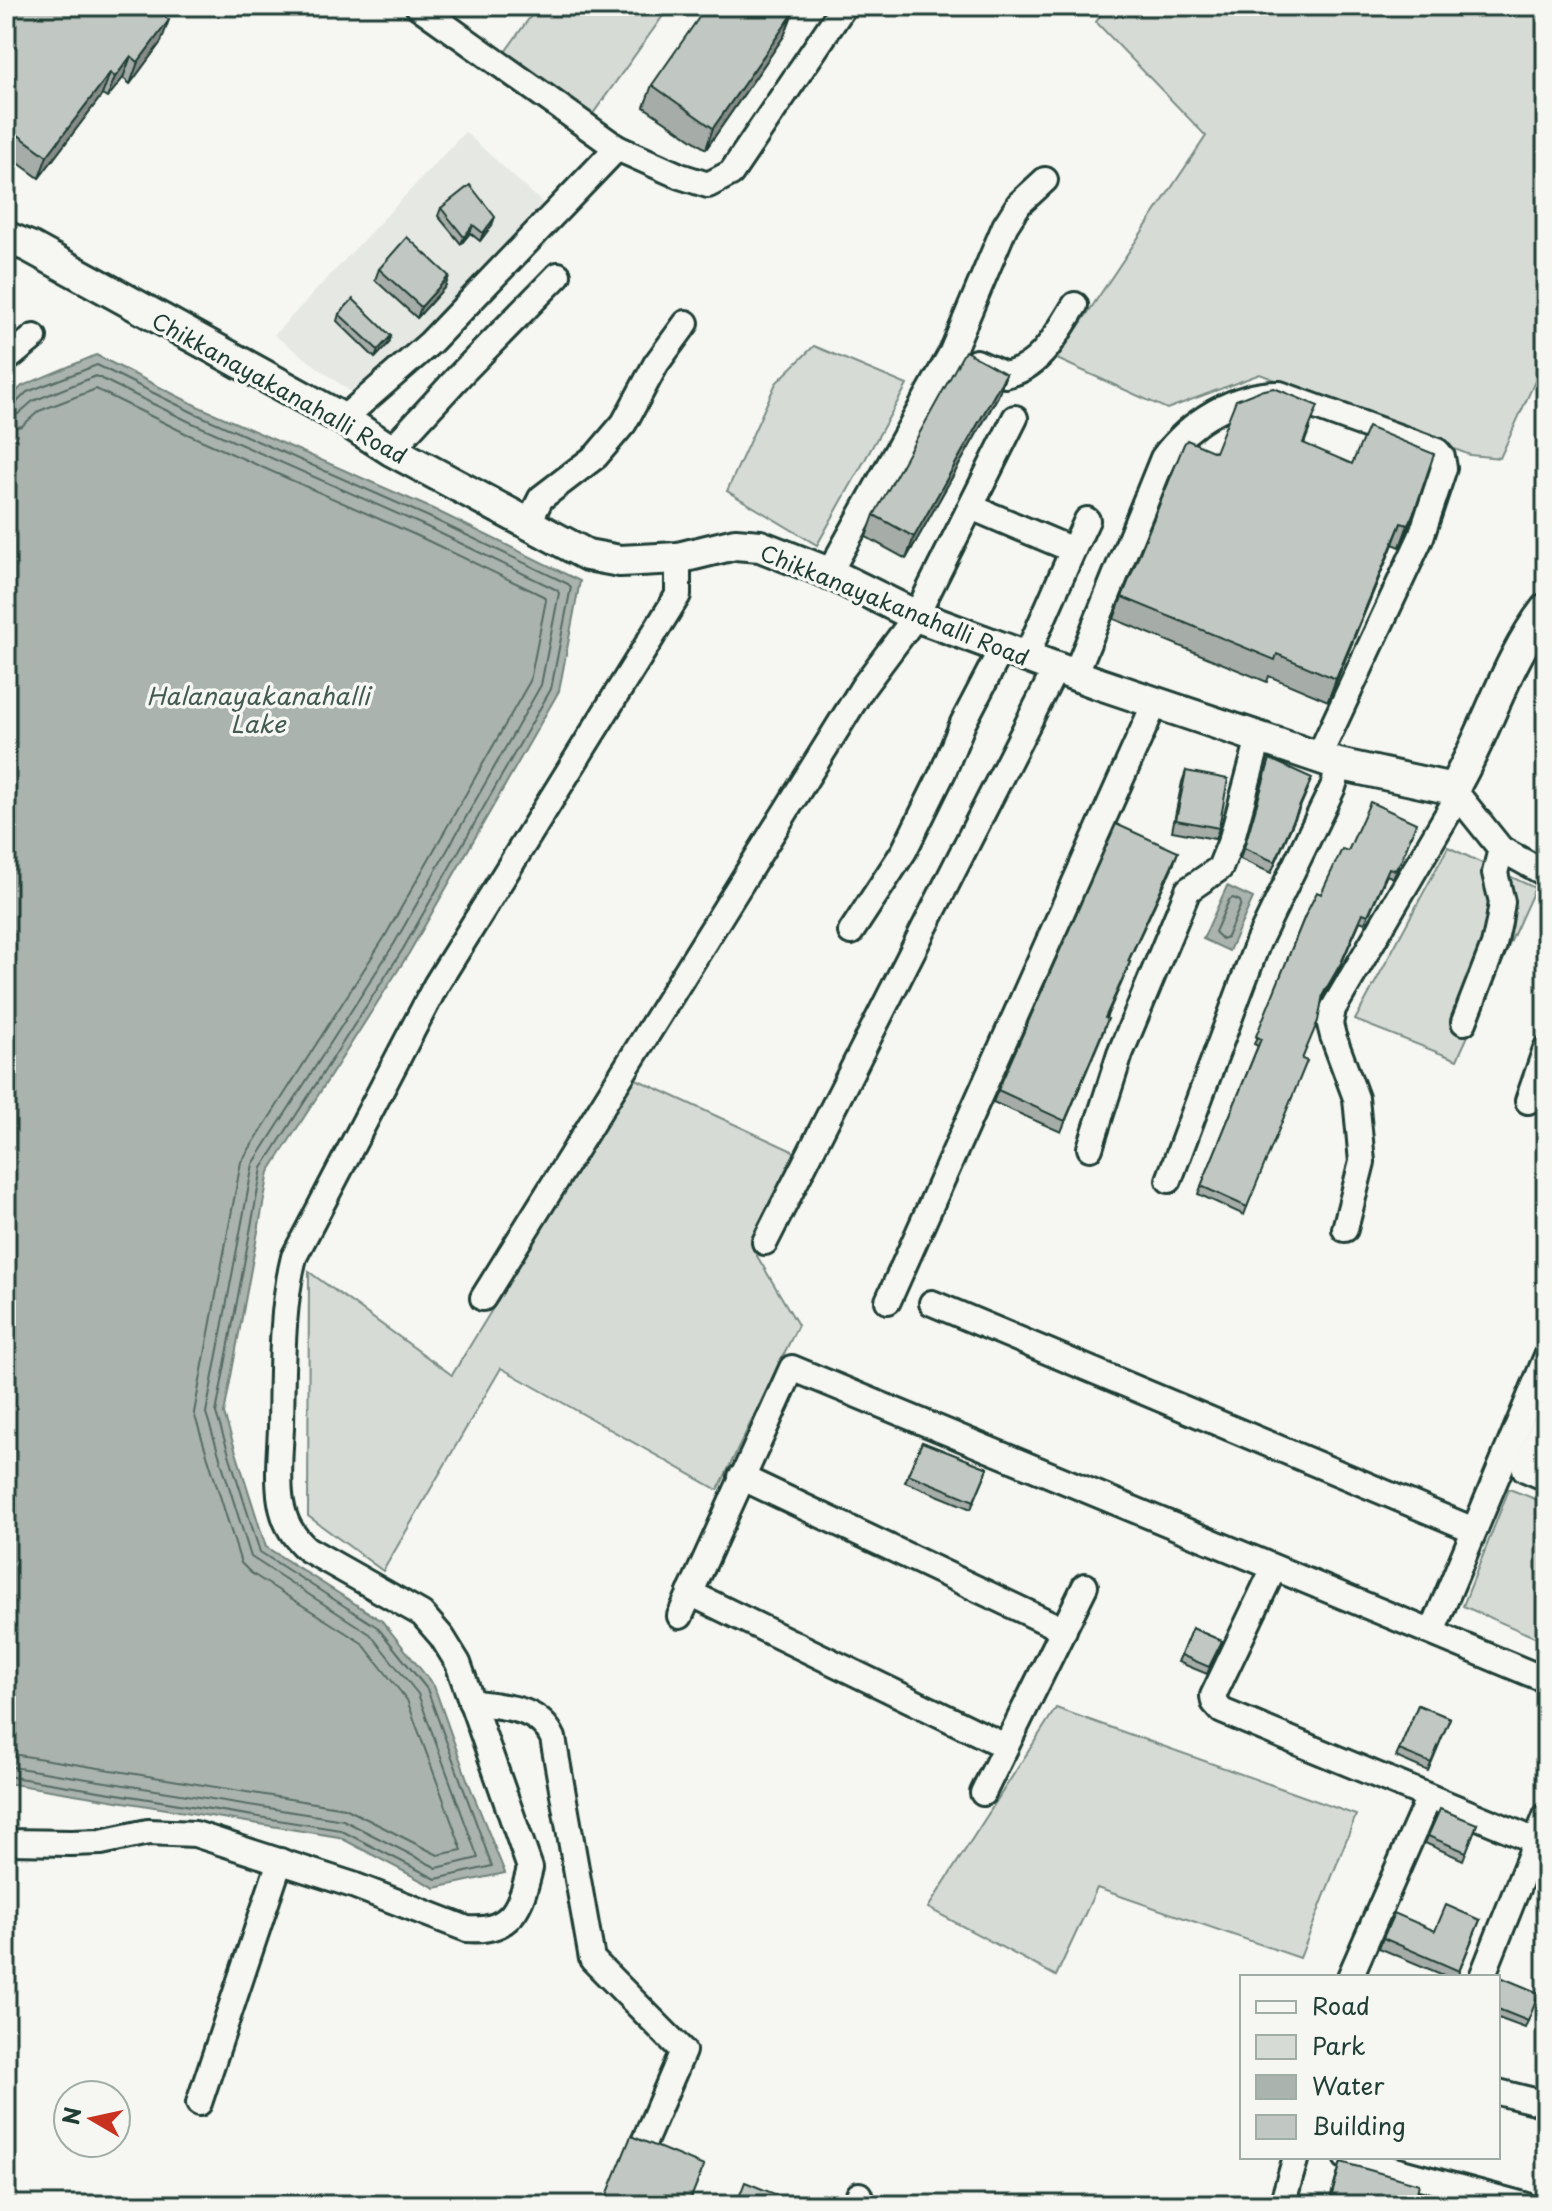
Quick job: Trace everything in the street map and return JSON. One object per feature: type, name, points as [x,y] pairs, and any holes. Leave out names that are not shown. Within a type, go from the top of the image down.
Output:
[{"type":"main road","name":"Chikkanayakanahalli Road","points":[[6,237],[30,247],[343,419],[391,450],[587,555],[620,561],[678,558],[735,544],[760,546],[829,573],[916,616],[1066,672],[1329,761],[1455,794]]},
{"type":"main road","points":[[1455,794],[1528,632],[1545,612]]},
{"type":"street","points":[[418,6],[617,148],[708,185],[731,173],[844,6]]},
{"type":"street","points":[[343,419],[430,343],[617,148]]},
{"type":"street","points":[[829,573],[952,352],[1005,226],[1019,204],[1045,180]]},
{"type":"street","points":[[391,450],[558,275]]},
{"type":"street","points":[[952,352],[1005,375],[1013,373],[1046,351],[1075,305]]},
{"type":"street","points":[[528,524],[541,498],[596,456],[624,423],[656,364],[686,323]]},
{"type":"street","points":[[6,360],[34,337]]},
{"type":"street","points":[[765,1242],[1066,672],[1163,458],[1189,429],[1245,399],[1260,394],[1280,394],[1437,451],[1444,468],[1421,537],[1329,761],[1333,787],[1258,942],[1169,1180]]},
{"type":"street","points":[[483,1298],[863,687],[916,616],[1015,418]]},
{"type":"street","points":[[971,507],[1073,550]]},
{"type":"street","points":[[851,932],[904,851],[963,723],[1014,653],[1087,520]]},
{"type":"street","points":[[6,1842],[101,1842],[148,1832],[195,1834],[353,1885],[467,1929],[496,1927],[512,1917],[525,1891],[530,1868],[458,1663],[442,1637],[422,1614],[324,1559],[292,1536],[281,1504],[281,1395],[291,1267],[436,985],[678,595],[678,558]]},
{"type":"street","points":[[888,1301],[1155,703]]},
{"type":"street","points":[[1090,1148],[1120,1054],[1188,890],[1220,868],[1232,838],[1259,738]]},
{"type":"street","points":[[1345,1229],[1362,1162],[1356,1098],[1333,1036],[1330,1024],[1333,1009],[1455,794],[1501,849],[1546,874]]},
{"type":"street","points":[[1464,1022],[1494,945],[1499,922],[1502,902],[1495,873],[1501,849]]},
{"type":"street","points":[[1528,1101],[1546,1049]]},
{"type":"street","points":[[932,1303],[1474,1530]]},
{"type":"street","points":[[1432,1632],[1546,1358]]},
{"type":"street","points":[[680,1616],[792,1368],[1546,1680]]},
{"type":"street","points":[[1546,1420],[1525,1469],[1546,1478]]},
{"type":"street","points":[[741,1477],[1064,1630]]},
{"type":"street","points":[[1274,1568],[1213,1696],[1222,1711],[1536,1841]]},
{"type":"street","points":[[983,1793],[1085,1586]]},
{"type":"street","points":[[690,1593],[1005,1746]]},
{"type":"street","points":[[471,1702],[529,1713],[549,1729],[592,1959],[683,2051],[644,2142]]},
{"type":"street","points":[[1351,1975],[1429,1797]]},
{"type":"street","points":[[1483,1975],[1546,1816]]},
{"type":"street","points":[[199,2103],[280,1861]]},
{"type":"street","points":[[1500,2092],[1546,2104]]},
{"type":"street","points":[[1282,2205],[1295,2159]]},
{"type":"street","points":[[1353,2159],[1524,2205]]},
{"type":"shaded area","points":[[465,132],[545,205],[359,398],[274,335]]},
{"type":"green space","points":[[538,6],[670,6],[592,115],[505,52]]},
{"type":"green space","points":[[1107,6],[1546,6],[1546,357],[1500,458],[1470,455],[1260,374],[1167,409],[1057,359],[1206,136],[1096,22]]},
{"type":"green space","points":[[814,346],[907,385],[817,545],[727,491],[776,383]]},
{"type":"green space","points":[[1448,847],[1535,888],[1457,1060],[1355,1020]]},
{"type":"green space","points":[[634,1078],[801,1155],[754,1251],[798,1325],[718,1490],[501,1368],[383,1571],[308,1516],[309,1272],[452,1375]]},
{"type":"green space","points":[[1509,1489],[1546,1503],[1546,1642],[1463,1606]]},
{"type":"green space","points":[[1056,1708],[1356,1815],[1300,1958],[1097,1888],[1056,1976],[928,1908]]},
{"type":"water","name":"Halanayakanahalli Lake","points":[[96,355],[197,406],[433,509],[580,581],[559,691],[409,953],[269,1172],[224,1414],[266,1547],[382,1621],[434,1686],[505,1873],[435,1888],[339,1837],[6,1783],[6,402],[22,386]]},
{"type":"water","points":[[1227,886],[1253,898],[1229,951],[1203,939]]},
{"type":"building","points":[[6,6],[150,6],[169,20],[138,62],[131,56],[115,77],[110,73],[47,156],[18,135],[6,151]]},
{"type":"building","points":[[707,6],[780,6],[792,15],[713,128],[652,85]]},
{"type":"building","points":[[470,185],[495,217],[483,233],[473,225],[464,237],[441,208]]},
{"type":"building","points":[[407,237],[449,276],[421,307],[379,269]]},
{"type":"building","points":[[353,299],[391,336],[378,350],[339,314]]},
{"type":"building","points":[[965,351],[1006,374],[914,537],[874,515]]},
{"type":"building","points":[[1274,388],[1318,406],[1303,443],[1352,464],[1368,427],[1434,454],[1415,510],[1408,525],[1401,523],[1336,679],[1277,654],[1275,660],[1122,597],[1184,444],[1187,440],[1215,452],[1236,400]]},
{"type":"building","points":[[1270,759],[1312,778],[1275,862],[1244,848]]},
{"type":"building","points":[[1186,771],[1228,779],[1219,828],[1176,820]]},
{"type":"building","points":[[1370,802],[1416,823],[1402,859],[1395,870],[1389,868],[1368,915],[1363,913],[1341,963],[1323,994],[1318,1021],[1302,1059],[1307,1061],[1247,1207],[1201,1186],[1261,1039],[1256,1036],[1305,916],[1317,892],[1321,894],[1342,849],[1348,851]]},
{"type":"building","points":[[1116,824],[1178,852],[1128,961],[1105,1018],[1108,1019],[1065,1121],[998,1090]]},
{"type":"building","points":[[922,1442],[988,1468],[974,1501],[908,1474]]},
{"type":"building","points":[[1192,1628],[1222,1641],[1209,1667],[1181,1655]]},
{"type":"building","points":[[1418,1705],[1450,1718],[1431,1763],[1399,1750]]},
{"type":"building","points":[[1440,1809],[1477,1824],[1466,1852],[1428,1836]]},
{"type":"building","points":[[1446,1905],[1480,1920],[1459,1971],[1383,1938],[1394,1913],[1435,1931]]},
{"type":"building","points":[[1500,1977],[1539,1993],[1528,2021],[1500,2010]]},
{"type":"building","points":[[631,2136],[704,2166],[688,2205],[603,2205]]},
{"type":"building","points":[[1341,2162],[1419,2184],[1414,2205],[1390,2205],[1357,2197],[1355,2205],[1329,2205]]},
{"type":"building","points":[[745,2182],[802,2205],[736,2205]]}]
